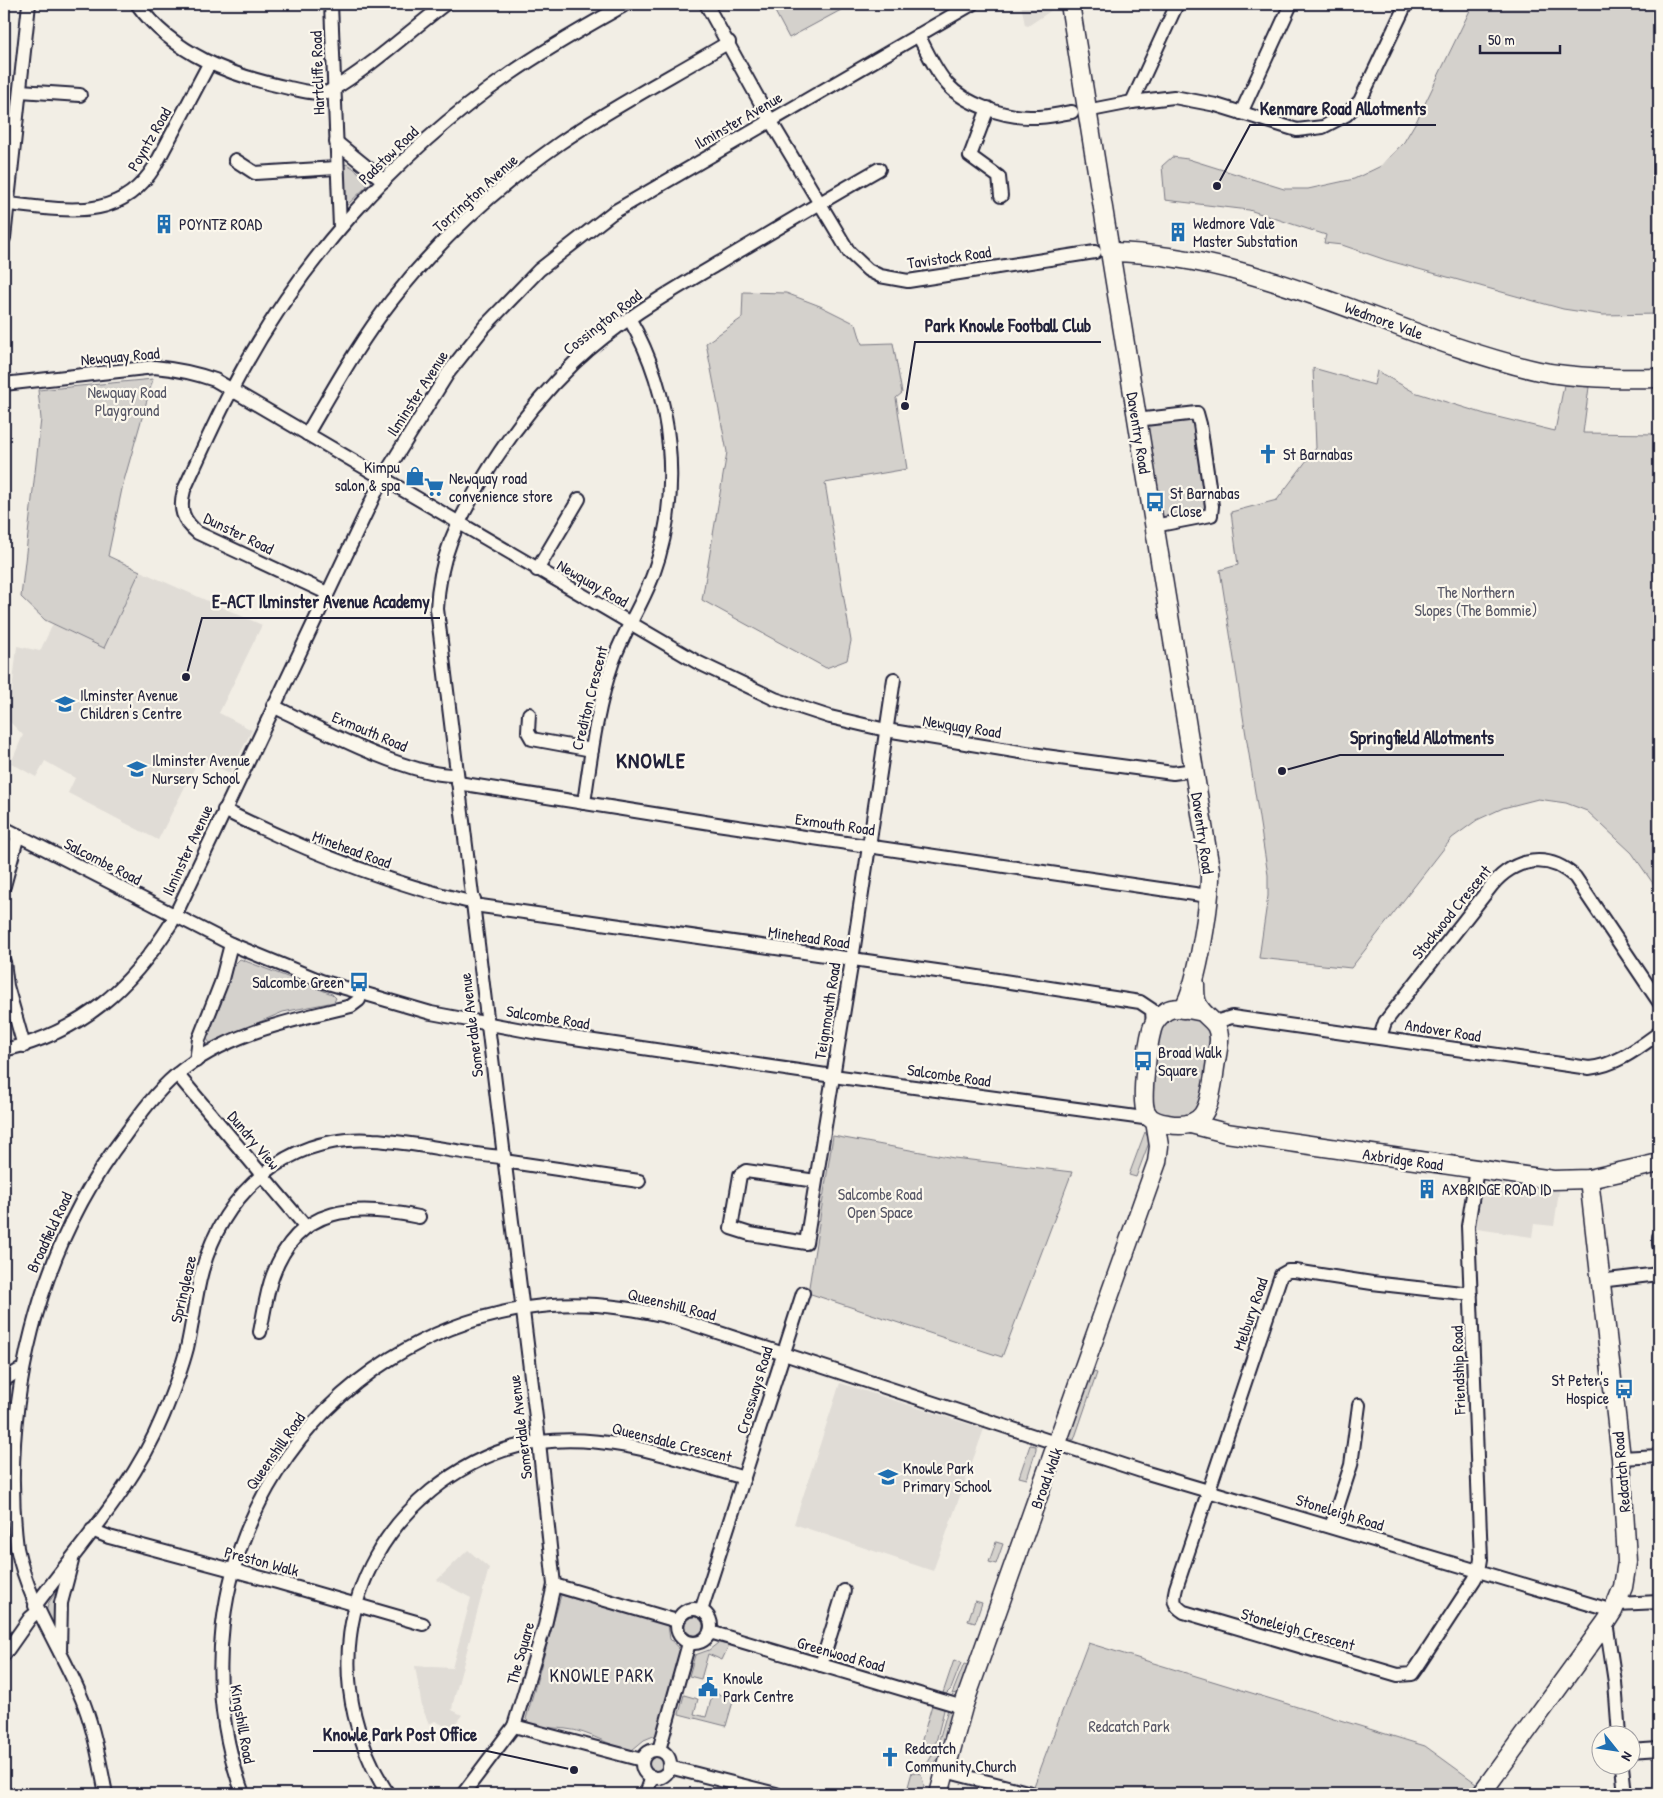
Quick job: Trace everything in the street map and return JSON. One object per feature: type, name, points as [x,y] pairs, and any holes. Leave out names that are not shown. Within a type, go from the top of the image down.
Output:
[{"type":"street","points":[[4,238],[29,4]]},
{"type":"street","points":[[137,4],[169,36],[209,64],[254,80],[300,90],[328,92],[358,72],[444,4]]},
{"type":"street","name":"Hartcliffe Road","points":[[331,4],[336,168],[340,228]]},
{"type":"street","name":"Padstow Road","points":[[231,390],[295,287],[340,228],[384,181],[439,129],[508,75],[540,53],[626,4]]},
{"type":"street","name":"Tavistock Road","points":[[706,4],[729,42],[770,120],[820,203],[858,262],[868,270],[892,280],[908,281],[1102,252]]},
{"type":"street","name":"Ilminster Avenue","points":[[4,1050],[24,1046],[54,1035],[114,996],[145,963],[174,916],[382,479],[448,372],[485,326],[539,270],[612,213],[972,4]]},
{"type":"street","name":"Daventry Road","points":[[1070,4],[1079,112],[1102,252],[1136,420],[1210,869],[1208,896],[1195,981],[1189,1000],[1180,1008]]},
{"type":"street","points":[[1132,102],[1177,4]]},
{"type":"street","points":[[1241,113],[1291,4]]},
{"type":"street","points":[[918,35],[948,85],[967,99],[988,108],[1030,117],[1079,112],[1132,102],[1179,98],[1216,105],[1303,130],[1323,127],[1341,118],[1362,96],[1406,4]]},
{"type":"street","name":"Torrington Avenue","points":[[307,434],[353,356],[392,300],[447,238],[476,210],[511,180],[561,142],[729,42]]},
{"type":"street","name":"Poyntz Road","points":[[7,204],[86,210],[109,204],[130,193],[151,172],[209,64]]},
{"type":"street","points":[[20,91],[80,95]]},
{"type":"street","points":[[988,108],[970,156],[999,177],[1001,196]]},
{"type":"street","points":[[336,142],[384,181]]},
{"type":"street","points":[[235,160],[255,173],[336,168]]},
{"type":"street","name":"Cossington Road","points":[[457,522],[495,459],[532,408],[575,362],[629,318],[879,168]]},
{"type":"street","name":"Wedmore Vale","points":[[1102,252],[1196,262],[1242,271],[1492,359],[1541,371],[1617,378],[1659,378]]},
{"type":"street","name":"Crediton Crescent","points":[[584,802],[592,750],[612,663],[657,562],[669,501],[669,446],[658,384],[646,350],[629,318]]},
{"type":"street","name":"Newquay Road","points":[[4,384],[154,367],[177,369],[199,374],[216,380],[537,570],[717,673],[775,699],[830,717],[886,730],[1045,756],[1164,772],[1182,773],[1194,770]]},
{"type":"street","name":"Dunster Road","points":[[231,390],[184,490],[180,502],[182,514],[188,525],[198,533],[327,593]]},
{"type":"street","points":[[1136,420],[1197,413],[1200,424],[1212,506],[1211,515],[1154,526]]},
{"type":"street","points":[[537,570],[579,499]]},
{"type":"street","name":"Somerdale Avenue","points":[[457,522],[441,567],[437,609],[474,902],[554,1585]]},
{"type":"street","name":"Teignmouth Road","points":[[816,1181],[746,1171],[740,1175],[731,1228],[750,1234],[806,1243],[852,960],[894,679]]},
{"type":"street","name":"Exmouth Road","points":[[274,706],[379,754],[432,774],[717,824],[1208,896]]},
{"type":"street","points":[[529,714],[528,732],[532,739],[592,750]]},
{"type":"street","name":"Minehead Road","points":[[224,810],[303,848],[382,878],[459,899],[852,960],[1140,1002],[1151,1002],[1180,1008]]},
{"type":"street","name":"Salcombe Road","points":[[4,828],[231,944],[321,981],[430,1013],[487,1024],[833,1076],[1153,1120]]},
{"type":"street","points":[[4,886],[18,835]]},
{"type":"street","name":"Stockwood Crescent","points":[[1380,1037],[1385,1022],[1492,885],[1507,870],[1531,860],[1556,864],[1575,877],[1659,1002]]},
{"type":"street","points":[[196,1061],[199,1039],[216,999],[231,944]]},
{"type":"street","points":[[4,962],[7,986],[24,1046]]},
{"type":"street","name":"Daventry Road","points":[[1195,981],[1196,1002],[1209,1017]]},
{"type":"street","name":"Broadfield Road","points":[[106,1794],[94,1733],[83,1703],[36,1609],[24,1577],[17,1549],[8,1486],[12,1410],[18,1371],[44,1279],[71,1219],[99,1170],[114,1148],[157,1095],[177,1074],[221,1046],[253,1032],[284,1021],[351,1006],[359,1000],[360,994]]},
{"type":"street","points":[[1140,1002],[1152,1010],[1152,1028],[1143,1095],[1146,1113],[1153,1120],[1175,1126],[1188,1125],[1204,1114],[1209,1104]]},
{"type":"street","points":[[1152,1028],[1161,1014],[1180,1008],[1209,1017],[1219,1031],[1209,1104],[1210,1119],[1218,1130]]},
{"type":"street","name":"Andover Road","points":[[1209,1017],[1232,1017],[1590,1068],[1606,1066],[1620,1060],[1659,1033]]},
{"type":"street","name":"Dundry View","points":[[177,1074],[306,1227]]},
{"type":"street","points":[[1123,1116],[1136,1110],[1143,1095]]},
{"type":"street","name":"Broad Walk","points":[[1153,1120],[1159,1146],[1157,1162]]},
{"type":"street","name":"Broad Walk","points":[[939,1794],[963,1707],[1157,1162],[1169,1142],[1188,1125]]},
{"type":"street","name":"Axbridge Road","points":[[1188,1125],[1553,1180],[1588,1179]]},
{"type":"street","name":"Springleaze","points":[[4,1655],[74,1554],[116,1499],[149,1446],[172,1392],[186,1349],[202,1270],[213,1243],[229,1212],[249,1186],[262,1174],[280,1161],[303,1151],[347,1140],[372,1139],[639,1181]]},
{"type":"street","points":[[1588,1179],[1659,1163]]},
{"type":"street","name":"Friendship Road","points":[[1477,1169],[1468,1226],[1481,1559],[1479,1571]]},
{"type":"street","name":"Redcatch Road","points":[[1481,1794],[1612,1612],[1623,1587],[1627,1562],[1621,1458],[1588,1179]]},
{"type":"street","points":[[260,1332],[272,1277],[279,1260],[290,1244],[306,1227],[323,1217],[346,1210],[384,1209],[419,1217]]},
{"type":"street","points":[[1659,1237],[1659,1245]]},
{"type":"street","name":"Melbury Road","points":[[1208,1490],[1281,1275],[1288,1271],[1295,1271],[1372,1283],[1471,1294]]},
{"type":"street","points":[[1599,1281],[1659,1274]]},
{"type":"street","name":"Crossways Road","points":[[701,1611],[803,1293]]},
{"type":"street","name":"Queenshill Road","points":[[232,1569],[256,1508],[286,1458],[328,1407],[380,1365],[423,1341],[489,1316],[522,1309],[579,1304],[645,1311],[674,1318],[1058,1443]]},
{"type":"street","points":[[4,1380],[18,1371]]},
{"type":"street","points":[[1331,1527],[1351,1466],[1359,1405]]},
{"type":"street","name":"Queensdale Crescent","points":[[388,1794],[374,1772],[360,1737],[351,1704],[347,1659],[350,1627],[355,1605],[369,1568],[398,1522],[420,1500],[444,1480],[469,1465],[497,1453],[538,1442],[575,1439],[628,1445],[744,1478]]},
{"type":"street","name":"Stoneleigh Road","points":[[1058,1443],[1612,1612],[1659,1602]]},
{"type":"street","points":[[1621,1458],[1659,1456]]},
{"type":"street","name":"Stoneleigh Crescent","points":[[1208,1490],[1176,1588],[1174,1604],[1184,1612],[1277,1640],[1398,1675],[1412,1674],[1479,1571]]},
{"type":"street","name":"Preston Walk","points":[[92,1530],[109,1537],[232,1569],[423,1624]]},
{"type":"street","name":"Broadfield Road","points":[[60,1654],[61,1603],[74,1554]]},
{"type":"street","name":"Kingshill Road","points":[[232,1569],[223,1617],[219,1679],[221,1706],[236,1774],[243,1794]]},
{"type":"street","points":[[554,1585],[678,1622]]},
{"type":"street","name":"The Square","points":[[463,1794],[514,1726],[545,1625],[554,1585]]},
{"type":"street","points":[[821,1664],[844,1591]]},
{"type":"street","points":[[686,1611],[701,1611],[710,1622],[710,1632],[701,1642],[689,1643],[680,1637],[677,1627],[678,1622],[686,1611]]},
{"type":"street","points":[[1612,1612],[1618,1726]]},
{"type":"street","name":"Greenwood Road","points":[[710,1632],[963,1707]]},
{"type":"street","points":[[659,1750],[689,1643]]},
{"type":"street","points":[[514,1726],[642,1760]]},
{"type":"street","points":[[1640,1750],[1659,1749]]},
{"type":"street","points":[[659,1750],[669,1758],[669,1767],[664,1774],[652,1777],[644,1772],[642,1760],[649,1751],[659,1750]]},
{"type":"street","points":[[669,1767],[776,1794]]},
{"type":"street","points":[[945,1771],[1031,1793]]},
{"type":"street","points":[[1623,1776],[1625,1794]]},
{"type":"street","points":[[646,1794],[652,1777]]},
{"type":"shaded area","points":[[1021,4],[1046,4],[1055,8],[1028,26],[1025,25]]},
{"type":"shaded area","points":[[140,571],[262,625],[219,713],[252,730],[230,773],[199,759],[158,840],[68,793],[75,778],[45,761],[36,777],[11,763],[23,735],[4,716],[4,698],[12,692],[17,646],[40,651],[53,624],[104,648]]},
{"type":"shaded area","points":[[1486,1181],[1559,1191],[1554,1226],[1534,1224],[1532,1237],[1477,1229],[1479,1190]]},
{"type":"shaded area","name":"Knowle Park Primary School","points":[[840,1383],[984,1429],[933,1571],[794,1524]]},
{"type":"shaded area","points":[[468,1550],[489,1568],[453,1703],[452,1710],[462,1715],[451,1729],[435,1721],[429,1724],[422,1707],[415,1666],[452,1668],[471,1598],[437,1580]]},
{"type":"green space","points":[[771,4],[852,4],[789,38]]},
{"type":"green space","points":[[1473,4],[1659,4],[1659,314],[1603,315],[1563,309],[1386,260],[1342,245],[1324,243],[1326,235],[1249,210],[1165,200],[1162,166],[1172,157],[1188,159],[1284,189],[1308,189],[1354,179],[1381,166],[1404,142],[1417,120]]},
{"type":"green space","points":[[346,164],[359,173],[367,186],[345,207],[342,168]]},
{"type":"green space","points":[[743,292],[786,293],[820,306],[856,324],[862,344],[893,343],[902,393],[896,398],[907,469],[825,483],[851,641],[847,660],[826,668],[702,600],[727,452],[706,343],[742,318]]},
{"type":"green space","name":"The Northern Slopes (The Bommie)","points":[[1313,368],[1374,385],[1377,371],[1414,392],[1485,414],[1555,431],[1564,385],[1589,387],[1583,433],[1659,434],[1659,892],[1632,853],[1587,811],[1566,803],[1538,799],[1503,808],[1477,820],[1452,838],[1351,968],[1259,958],[1268,896],[1268,875],[1220,570],[1238,565],[1231,512],[1277,500],[1316,448]]},
{"type":"green space","name":"Newquay Road Playground","points":[[153,379],[123,484],[108,556],[140,571],[104,648],[45,620],[21,597],[41,419],[38,390]]},
{"type":"green space","points":[[1188,417],[1196,426],[1209,514],[1160,520],[1144,424]]},
{"type":"green space","points":[[240,959],[332,994],[336,998],[334,1002],[283,1012],[210,1043],[206,1038],[221,1004],[233,966]]},
{"type":"green space","points":[[1174,1014],[1198,1017],[1212,1033],[1201,1105],[1197,1110],[1188,1115],[1164,1117],[1156,1110],[1152,1098],[1151,1083],[1160,1026]]},
{"type":"green space","points":[[1145,1132],[1150,1140],[1136,1177],[1129,1175]]},
{"type":"green space","name":"Salcombe Road Open Space","points":[[833,1136],[954,1158],[1072,1172],[1002,1357],[808,1293]]},
{"type":"green space","points":[[1090,1371],[1097,1373],[1074,1440],[1066,1437]]},
{"type":"green space","points":[[1030,1445],[1036,1446],[1036,1450],[1027,1479],[1019,1477]]},
{"type":"green space","points":[[996,1542],[1003,1544],[996,1564],[989,1562]]},
{"type":"green space","points":[[62,1584],[55,1632],[46,1612],[49,1602]]},
{"type":"green space","points":[[561,1595],[668,1625],[670,1639],[680,1650],[656,1735],[644,1740],[632,1750],[615,1746],[575,1730],[534,1725],[526,1719]]},
{"type":"green space","points":[[975,1601],[982,1603],[975,1623],[968,1621]]},
{"type":"green space","points":[[694,1617],[700,1620],[703,1626],[700,1632],[694,1635],[688,1632],[685,1626],[688,1620]]},
{"type":"green space","points":[[718,1643],[729,1645],[722,1660],[708,1654],[701,1679],[689,1676],[695,1655],[709,1650]]},
{"type":"green space","name":"Redcatch Park","points":[[1088,1643],[1425,1746],[1476,1783],[1468,1794],[1031,1794]]},
{"type":"green space","points":[[954,1660],[961,1663],[951,1689],[946,1694],[943,1693]]},
{"type":"green space","points":[[964,1664],[971,1666],[961,1692],[952,1694]]},
{"type":"green space","points":[[713,1693],[734,1698],[726,1726],[679,1714],[684,1695],[698,1699],[694,1714],[706,1717]]},
{"type":"green space","points":[[932,1705],[942,1707],[944,1710],[936,1742],[925,1751],[919,1750]]},
{"type":"green space","points":[[948,1709],[954,1714],[942,1754],[931,1765],[927,1764],[937,1747]]},
{"type":"green space","points":[[656,1755],[663,1757],[665,1764],[663,1771],[656,1773],[649,1771],[647,1764],[649,1757]]},
{"type":"green space","points":[[912,1772],[921,1774],[924,1785],[921,1794],[906,1794]]},
{"type":"place","name":"Kenmare Road Allotments","points":[[1217,186]]},
{"type":"place","name":"POYNTZ ROAD","points":[[164,224]]},
{"type":"place","name":"Wedmore Vale Master Substation","points":[[1178,232]]},
{"type":"place","name":"Park Knowle Football Club","points":[[905,406]]},
{"type":"place","name":"St Barnabas","points":[[1268,454]]},
{"type":"place","name":"Kimpu salon & spa","points":[[415,476]]},
{"type":"place","name":"Newquay road convenience store","points":[[434,487]]},
{"type":"place","name":"St Barnabas Close","points":[[1155,502]]},
{"type":"place","name":"E-ACT Ilminster Avenue Academy","points":[[186,677]]},
{"type":"place","name":"Ilminster Avenue Children's Centre","points":[[65,704]]},
{"type":"place","name":"Ilminster Avenue Nursery School","points":[[137,769]]},
{"type":"place","name":"Springfield Allotments","points":[[1282,771]]},
{"type":"place","name":"Salcombe Green","points":[[359,982]]},
{"type":"place","name":"Broad Walk Square","points":[[1143,1061]]},
{"type":"place","name":"AXBRIDGE ROAD ID","points":[[1427,1189]]},
{"type":"place","name":"St Peter's Hospice","points":[[1624,1389]]},
{"type":"place","name":"Knowle Park Primary School","points":[[888,1477]]},
{"type":"place","name":"Knowle Park Centre","points":[[708,1687]]},
{"type":"place","name":"Redcatch Community Church","points":[[890,1757]]},
{"type":"place","name":"Knowle Park Post Office","points":[[574,1770]]},
{"type":"district","name":"KNOWLE","points":[[651,760]]},
{"type":"district","name":"KNOWLE PARK","points":[[602,1675]]}]
